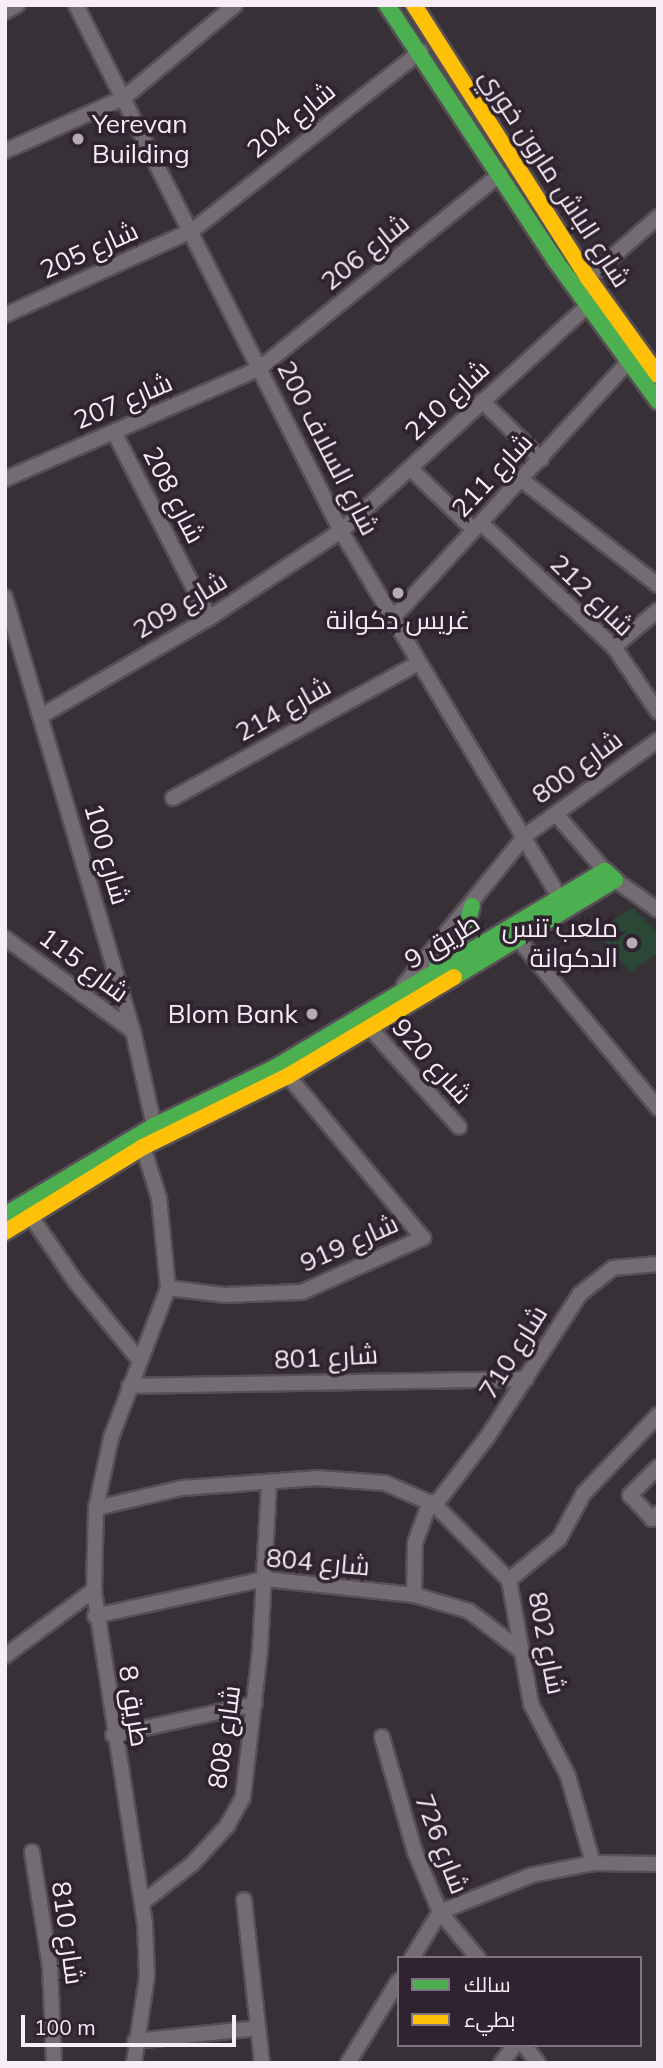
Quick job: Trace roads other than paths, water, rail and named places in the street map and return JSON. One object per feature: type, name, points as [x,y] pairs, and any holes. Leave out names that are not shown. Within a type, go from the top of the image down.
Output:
[{"type":"street","points":[[5,12],[17,5]]},
{"type":"street","name":"200 شارع السلاف","points":[[76,5],[193,230],[341,531],[417,664],[526,835],[564,905]]},
{"type":"street","points":[[5,151],[124,97],[235,5]]},
{"type":"street","points":[[387,5],[421,51],[587,306],[658,401]]},
{"type":"street","name":"شارع الباش مارون خوري","points":[[418,7],[589,278],[658,375]]},
{"type":"street","name":"شارع 204","points":[[193,230],[421,51]]},
{"type":"street","name":"شارع 206","points":[[260,368],[500,174]]},
{"type":"street","points":[[589,278],[658,217]]},
{"type":"street","name":"شارع 205","points":[[5,315],[193,230]]},
{"type":"street","name":"شارع 210","points":[[341,531],[587,306]]},
{"type":"street","name":"شارع 211","points":[[391,620],[628,362]]},
{"type":"street","name":"شارع 207","points":[[5,479],[260,368]]},
{"type":"street","points":[[482,401],[541,459]]},
{"type":"street","name":"شارع 208","points":[[114,432],[209,618]]},
{"type":"street","name":"شارع 212","points":[[410,468],[614,647],[658,712]]},
{"type":"street","points":[[522,480],[658,585]]},
{"type":"street","name":"شارع 209","points":[[41,716],[209,618],[341,531]]},
{"type":"street","name":"شارع 100","points":[[5,597],[133,1031],[154,1126]]},
{"type":"street","points":[[614,647],[658,610]]},
{"type":"street","name":"شارع 214","points":[[173,798],[417,664]]},
{"type":"street","name":"800 شارع","points":[[392,999],[472,906],[526,835],[658,740]]},
{"type":"street","points":[[556,814],[610,875],[658,911]]},
{"type":"street","name":"9 طريق","points":[[5,1232],[143,1147],[288,1076],[369,1028],[610,875]]},
{"type":"street","points":[[425,979],[464,934],[472,906]]},
{"type":"street","points":[[514,934],[658,1108]]},
{"type":"street","name":"9 طريق","points":[[5,1215],[154,1126],[274,1068],[425,979],[514,934]]},
{"type":"street","name":"شارع 115","points":[[5,938],[133,1031]]},
{"type":"street","name":"شارع 920","points":[[369,1028],[458,1127]]},
{"type":"street","name":"شارع 919","points":[[168,1288],[224,1295],[302,1292],[423,1238],[288,1076]]},
{"type":"street","name":"طريق 8","points":[[134,2063],[146,1976],[142,1903],[113,1735],[95,1616],[94,1590],[96,1508],[129,1386],[168,1288],[159,1198],[143,1147]]},
{"type":"street","points":[[30,1215],[75,1281],[140,1361]]},
{"type":"street","name":"شارع 710","points":[[414,1595],[415,1543],[433,1503],[526,1379],[567,1312],[596,1279],[624,1265],[658,1264]]},
{"type":"street","name":"شارع 801","points":[[129,1386],[526,1379]]},
{"type":"street","points":[[509,1580],[559,1539],[584,1493],[658,1415]]},
{"type":"street","points":[[658,1467],[630,1495],[652,1519],[658,1513]]},
{"type":"street","name":"شارع 802","points":[[96,1508],[181,1488],[369,1480],[433,1503],[509,1580],[531,1704],[568,1776],[593,1863]]},
{"type":"street","name":"شارع 808","points":[[142,1903],[192,1863],[236,1812],[247,1778],[265,1579],[269,1483]]},
{"type":"street","name":"شارع 804","points":[[95,1616],[265,1579],[414,1595],[469,1611],[524,1653]]},
{"type":"street","points":[[5,1656],[94,1590]]},
{"type":"street","points":[[113,1735],[254,1704]]},
{"type":"street","name":"شارع 726","points":[[382,1737],[415,1852],[440,1912],[476,1956]]},
{"type":"street","name":"شارع 810","points":[[32,1852],[50,1967],[54,2063]]},
{"type":"street","points":[[413,1956],[440,1912],[532,1875],[593,1863],[658,1864]]},
{"type":"street","points":[[244,1900],[262,2063]]},
{"type":"street","points":[[348,2063],[397,1983]]},
{"type":"street","points":[[135,2041],[258,2028]]},
{"type":"street","points":[[501,2063],[513,2047]]},
{"type":"street","points":[[526,2047],[538,2063]]},
{"type":"place","name":"Yerevan Building","points":[[78,139]]},
{"type":"place","name":"غريس دكوانة","points":[[398,593]]},
{"type":"place","name":"ملعب تنس الدكوانة","points":[[632,943]]},
{"type":"place","name":"Blom Bank","points":[[312,1014]]}]
